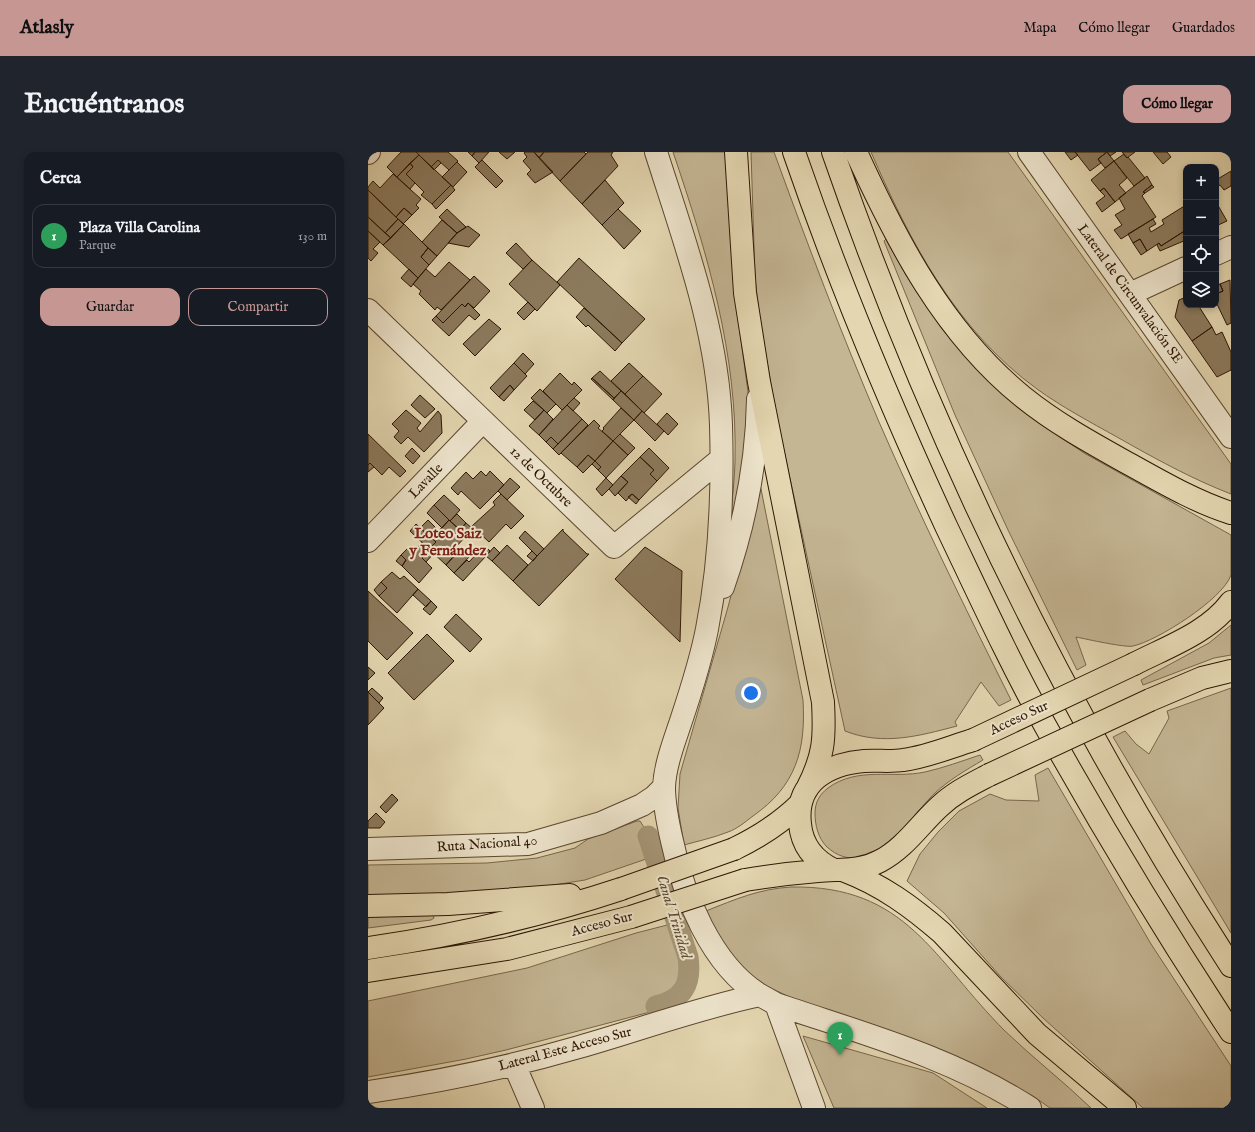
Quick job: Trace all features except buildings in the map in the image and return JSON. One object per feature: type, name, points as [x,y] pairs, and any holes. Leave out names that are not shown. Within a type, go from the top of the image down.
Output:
[{"type":"highway","points":[[736,152],[745,292],[759,382],[823,702],[825,734],[820,761],[804,796],[799,816],[800,830],[806,846],[814,858],[860,877],[890,893],[925,918],[957,949],[1019,1017],[1060,1054],[1125,1108]]},
{"type":"highway","points":[[794,152],[860,330],[907,440],[988,613],[1046,726],[1139,888],[1231,1032]]},
{"type":"highway","points":[[833,152],[850,203],[926,392],[1003,560],[1060,675],[1097,744],[1149,834],[1231,966]]},
{"type":"highway","points":[[856,152],[906,255],[927,289],[942,311],[996,372],[1022,397],[1074,433],[1186,494],[1231,512]]},
{"type":"highway","name":"Acceso Sur","points":[[368,948],[491,926],[549,912],[621,889],[734,849],[766,832],[786,817],[820,774],[834,767],[866,761],[903,760],[924,756],[973,740],[1134,664],[1202,628],[1216,618],[1231,602]]},
{"type":"highway","name":"Acceso Sur","points":[[368,971],[507,949],[631,917],[745,880],[840,870],[871,865],[894,853],[942,804],[955,794],[989,775],[1150,700],[1202,678],[1231,671]]},
{"type":"highway","points":[[368,906],[490,902],[621,889]]},
{"type":"highway","points":[[368,985],[507,949]]},
{"type":"street","points":[[656,152],[692,263],[710,342],[721,423],[721,492],[716,567],[707,629],[700,661],[667,768],[664,787],[665,803],[676,859],[696,916],[710,942],[727,965],[747,985],[768,999],[936,1059],[982,1079],[1028,1108]]},
{"type":"street","name":"Lateral de Circunvalación SE","points":[[1028,152],[1231,437]]},
{"type":"street","points":[[1219,253],[1231,247]]},
{"type":"street","points":[[1130,294],[1183,269]]},
{"type":"street","name":"12 de Octubre","points":[[368,310],[614,547],[721,459]]},
{"type":"street","points":[[707,629],[731,564],[750,484],[758,420],[759,382]]},
{"type":"street","name":"Lavalle","points":[[368,542],[483,421]]},
{"type":"street","name":"Ruta Nacional 40","points":[[368,849],[528,844],[601,823],[642,805],[654,797],[664,787]]},
{"type":"street","points":[[768,999],[814,1108]]},
{"type":"street","name":"Lateral Este Acceso Sur","points":[[368,1092],[514,1064],[586,1045],[721,1004],[768,999]]},
{"type":"street","points":[[1060,1054],[1112,1108]]},
{"type":"street","points":[[514,1064],[533,1108]]},
{"type":"shaded area","points":[[673,152],[726,152],[739,325],[750,407],[746,454],[725,549],[732,506],[735,462],[735,422],[726,343],[708,266],[686,190]]},
{"type":"shaded area","points":[[751,152],[774,152],[851,355],[879,422],[943,562],[1011,700],[999,706],[981,682],[955,722],[957,726],[915,736],[887,739],[859,736],[845,731],[779,428],[761,329],[755,278]]},
{"type":"shaded area","points":[[871,152],[1008,152],[1231,464],[1231,494],[1173,468],[1076,414],[1037,389],[1008,366],[982,340],[959,312],[938,282],[902,219]]},
{"type":"shaded area","points":[[886,239],[906,275],[943,330],[963,352],[1037,421],[1084,453],[1231,535],[1231,575],[1216,596],[1188,618],[1172,628],[1133,646],[1115,645],[1076,637],[1086,665],[1077,670],[1008,530],[955,415],[884,241]]},
{"type":"shaded area","points":[[760,484],[803,700],[800,751],[789,779],[768,804],[744,823],[731,831],[684,845],[678,808],[680,774],[728,607]]},
{"type":"shaded area","points":[[1231,625],[1231,655],[1214,658],[1143,685],[1141,680],[1209,643]]},
{"type":"shaded area","points":[[1231,688],[1231,933],[1113,737],[1125,731],[1136,744],[1149,754],[1169,718],[1167,711]]},
{"type":"shaded area","points":[[980,755],[983,760],[940,788],[901,830],[873,853],[858,858],[842,856],[827,847],[821,840],[816,822],[816,805],[818,799],[823,793],[839,781],[863,775],[913,774],[925,772]]},
{"type":"shaded area","points":[[1048,768],[1151,944],[1231,1066],[1231,1108],[1143,1108],[1043,1018],[1001,977],[944,913],[907,881],[920,854],[938,832],[959,811],[990,794],[1006,800],[1039,801],[1035,775]]},
{"type":"shaded area","points":[[640,821],[645,829],[652,857],[585,880],[535,888],[446,895],[368,895],[368,865],[487,863],[537,858],[575,848],[588,839]]},
{"type":"shaded area","points":[[791,887],[831,890],[863,899],[891,913],[914,931],[936,953],[1005,1031],[1091,1108],[1050,1108],[1033,1096],[967,1061],[803,1003],[766,986],[743,969],[733,957],[706,911],[758,892]]},
{"type":"shaded area","points":[[433,914],[434,918],[431,920],[368,928],[368,915]]},
{"type":"shaded area","points":[[675,923],[686,962],[687,972],[685,982],[679,991],[669,998],[653,1004],[654,1011],[506,1050],[368,1077],[368,1001],[527,968],[636,933]]},
{"type":"shaded area","points":[[803,1036],[933,1073],[987,1108],[834,1108]]},
{"type":"waterway","name":"Canal Trinidad","points":[[648,836],[688,957],[689,967],[687,983],[679,995],[656,1006]]},
{"type":"place","name":"Plaza Villa Carolina","points":[[840,1055]]},
{"type":"district","name":"Loteo Saiz y Fernández","points":[[448,542]]}]
